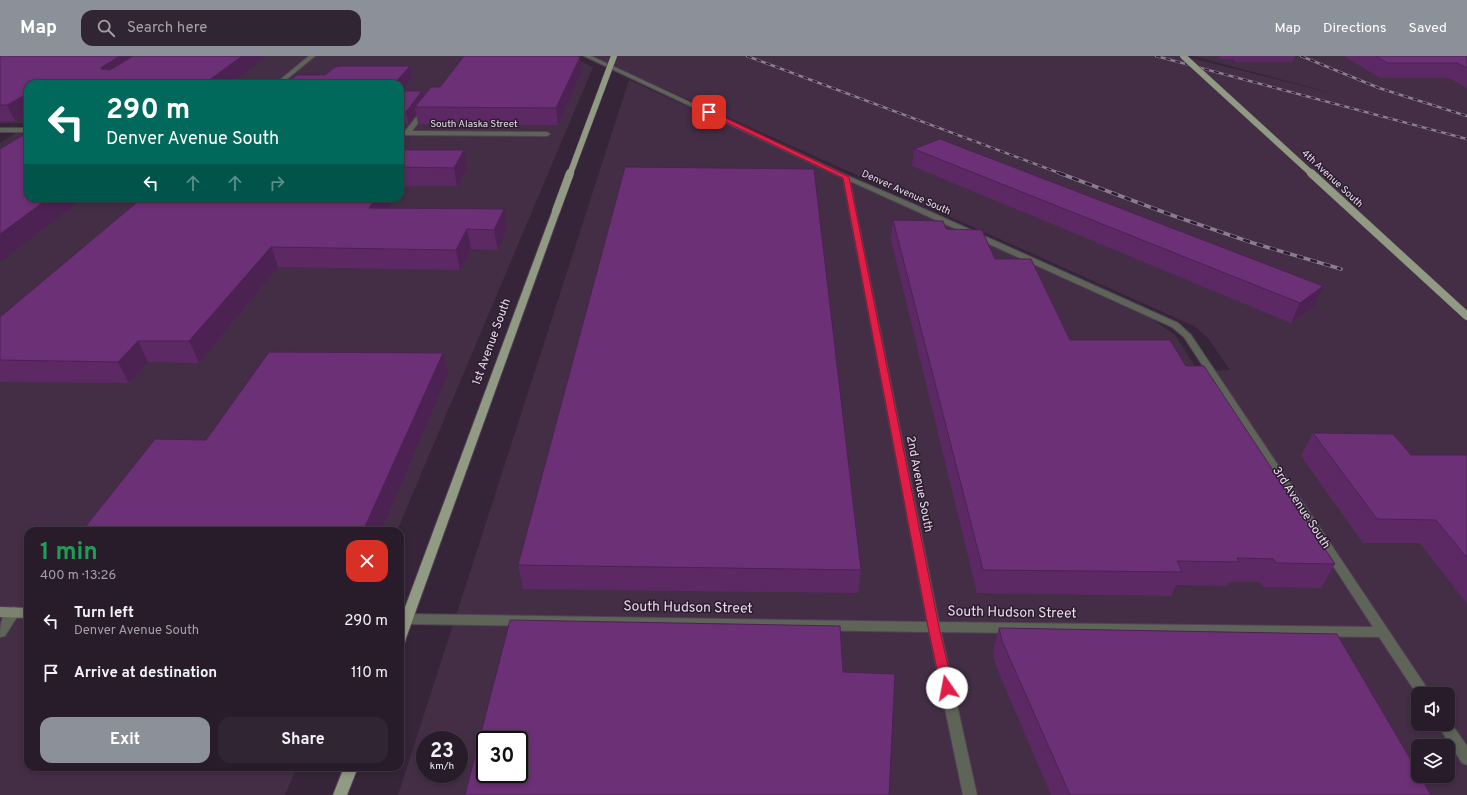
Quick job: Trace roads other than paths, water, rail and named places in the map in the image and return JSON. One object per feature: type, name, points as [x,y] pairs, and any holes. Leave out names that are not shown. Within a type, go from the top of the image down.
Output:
[{"type":"main road","name":"1st Avenue South","points":[[404,619],[614,56]]},
{"type":"main road","name":"4th Avenue South","points":[[1183,56],[1467,316]]},
{"type":"main road","points":[[340,795],[349,771]]},
{"type":"street","points":[[283,80],[312,56]]},
{"type":"street","name":"Denver Avenue South","points":[[587,56],[846,177],[1175,325]]},
{"type":"street","points":[[404,132],[430,103]]},
{"type":"street","points":[[0,130],[24,130]]},
{"type":"street","name":"South Alaska Street","points":[[404,133],[548,134]]},
{"type":"street","name":"2nd Avenue South","points":[[846,177],[934,627],[970,795]]},
{"type":"street","name":"3rd Avenue South","points":[[1175,325],[1186,335],[1419,687]]},
{"type":"street","points":[[0,612],[24,613]]},
{"type":"street","points":[[0,632],[14,612]]},
{"type":"street","name":"South Hudson Street","points":[[404,619],[1383,632]]},
{"type":"street","points":[[1449,731],[1467,758]]},
{"type":"railway","points":[[747,56],[1062,174]]},
{"type":"railway","points":[[1156,56],[1467,139]]},
{"type":"railway","points":[[1301,56],[1379,88],[1467,116]]},
{"type":"railway","points":[[1059,173],[1174,216],[1253,243],[1341,269]]}]
